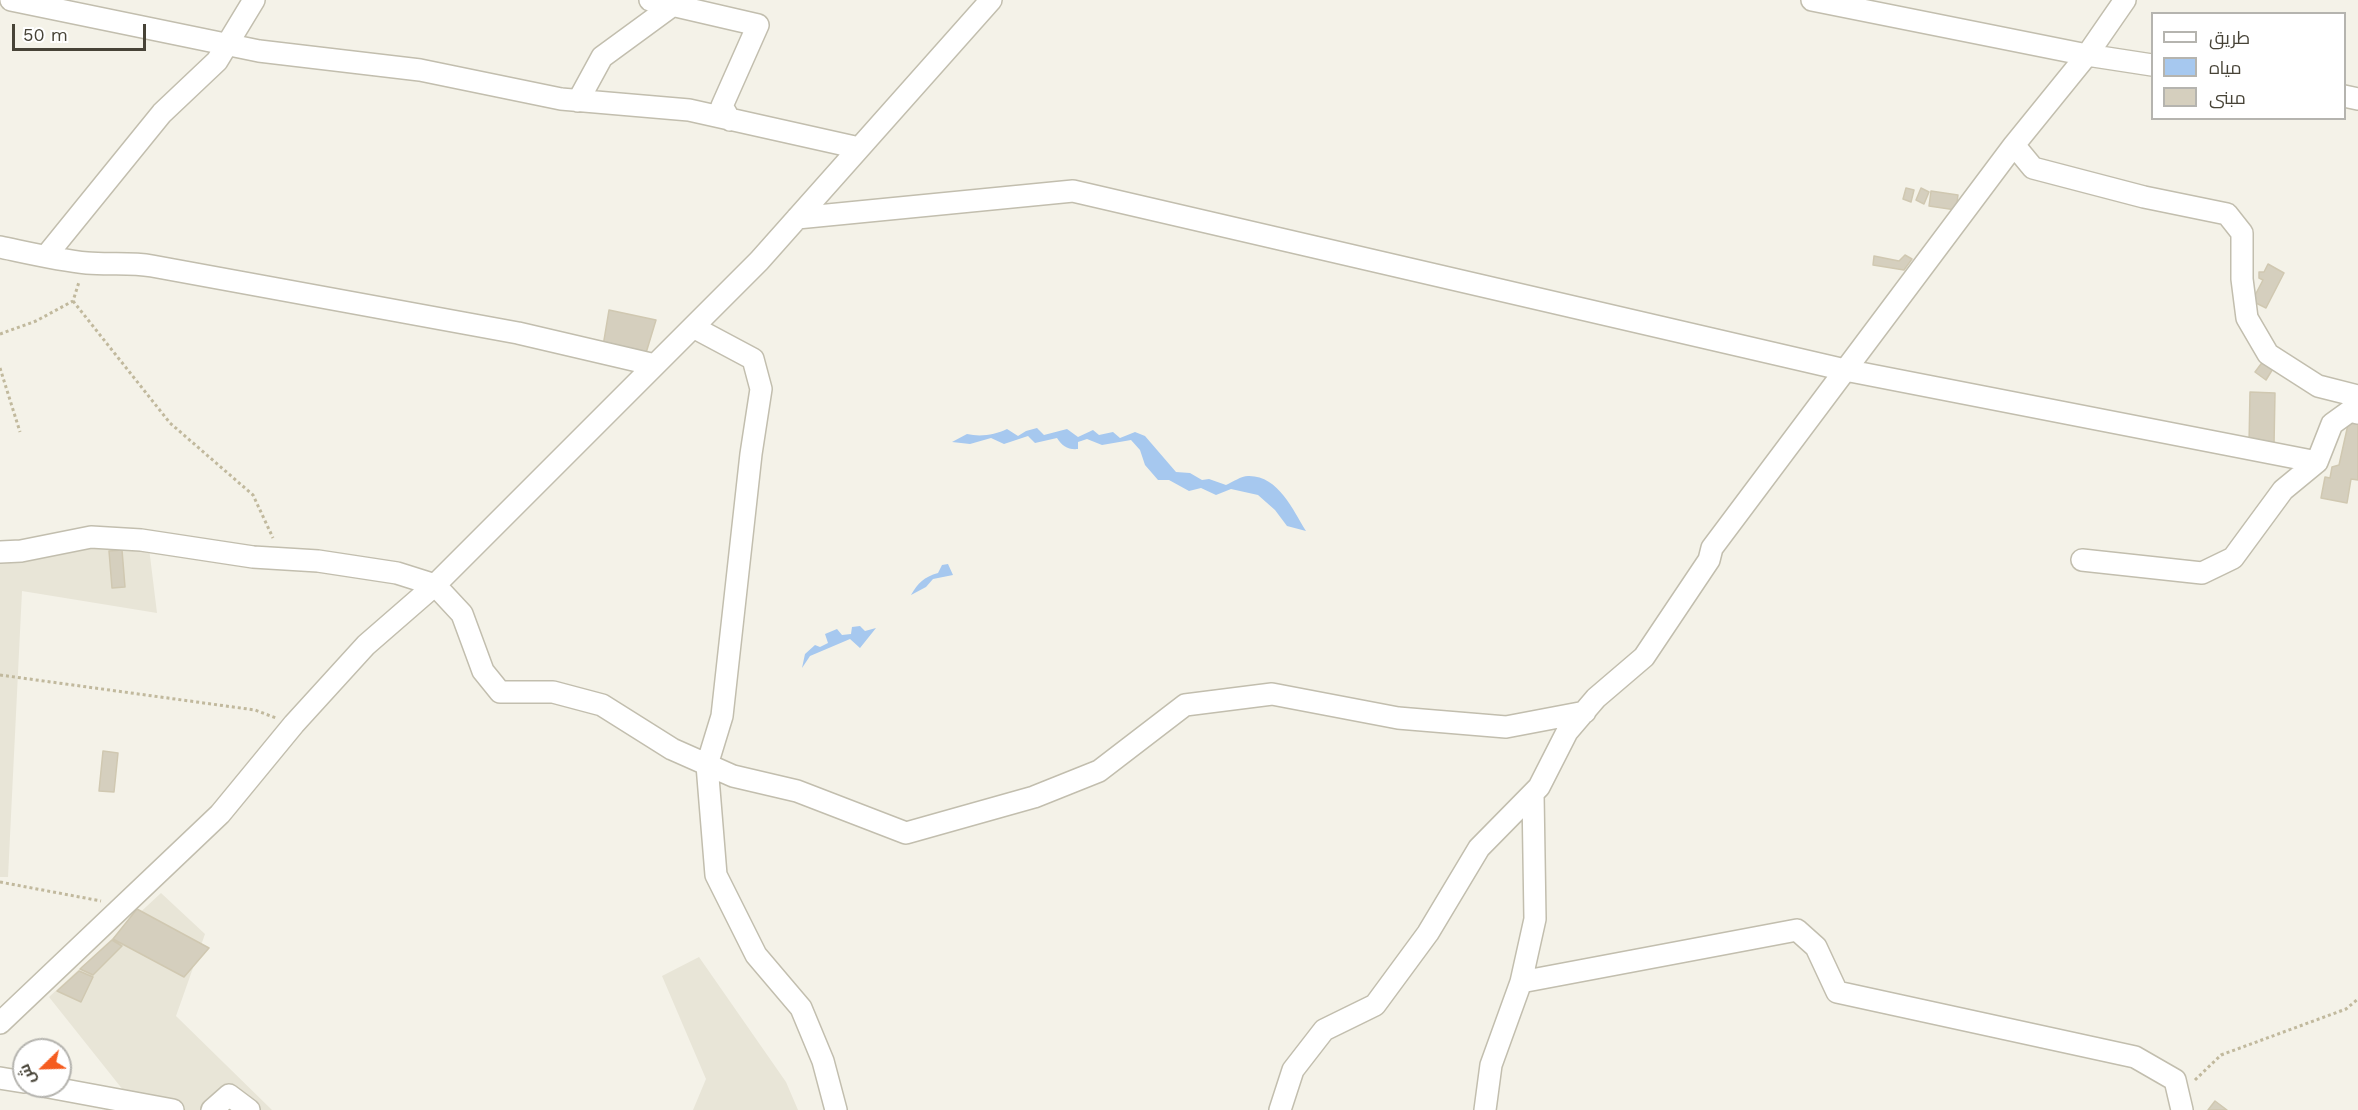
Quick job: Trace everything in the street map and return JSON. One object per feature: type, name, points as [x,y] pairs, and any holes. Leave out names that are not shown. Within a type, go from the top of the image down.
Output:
[{"type":"street","points":[[11,0],[259,51],[420,70],[549,97],[688,110],[859,148]]},
{"type":"street","points":[[46,256],[162,113],[217,61],[254,0]]},
{"type":"street","points":[[650,0],[758,25],[722,106],[730,120]]},
{"type":"street","points":[[0,1023],[220,814],[294,724],[366,645],[435,585],[759,261],[991,0]]},
{"type":"street","points":[[1812,0],[2151,66]]},
{"type":"street","points":[[1280,1110],[1293,1070],[1324,1030],[1375,1005],[1428,933],[1479,848],[1539,787],[1567,732],[1596,698],[1644,657],[1709,560],[1712,548],[2014,145],[2086,55],[2125,0]]},
{"type":"street","points":[[578,100],[602,57],[673,5]]},
{"type":"street","points":[[2014,145],[2033,168],[2144,197],[2227,214],[2242,232],[2242,279],[2247,318],[2268,354],[2318,386],[2358,396]]},
{"type":"street","points":[[797,218],[1073,190],[1845,370],[2317,462]]},
{"type":"street","points":[[0,247],[79,262],[111,265],[136,263],[518,333],[655,365]]},
{"type":"street","points":[[693,327],[753,359],[761,389],[751,454],[722,716],[707,765],[716,875],[756,955],[801,1008],[823,1061],[836,1110]]},
{"type":"street","points":[[2082,560],[2202,573],[2233,558],[2283,490],[2317,462],[2332,424],[2350,411],[2358,413]]},
{"type":"street","points":[[0,552],[21,551],[91,537],[141,540],[253,557],[352,564],[398,573],[435,585],[462,614],[483,671],[500,692],[553,692],[602,705],[672,749],[733,776],[797,791],[906,833],[1034,797],[1099,771],[1185,705],[1272,694],[1398,718],[1506,727],[1585,712]]},
{"type":"street","points":[[1485,1110],[1491,1065],[1521,982],[1535,919],[1533,794]]},
{"type":"street","points":[[1521,982],[1797,930],[1816,947],[1836,992],[2135,1057],[2175,1080],[2181,1103]]},
{"type":"street","points":[[72,1091],[172,1110]]},
{"type":"street","points":[[212,1110],[229,1095],[249,1110]]},
{"type":"path","points":[[0,334],[36,321],[73,301],[79,280],[79,262]]},
{"type":"path","points":[[73,301],[170,423],[253,495],[282,559]]},
{"type":"path","points":[[0,368],[20,432]]},
{"type":"path","points":[[0,675],[255,710],[294,724]]},
{"type":"path","points":[[0,882],[124,905]]},
{"type":"path","points":[[2181,1103],[2221,1054],[2346,1009],[2358,999]]},
{"type":"shaded area","points":[[36,539],[149,548],[157,613],[22,591],[8,877],[0,877],[0,559]]},
{"type":"shaded area","points":[[161,893],[205,934],[176,1016],[272,1110],[139,1110],[49,997]]},
{"type":"shaded area","points":[[699,957],[786,1082],[798,1110],[693,1110],[706,1079],[662,976]]},
{"type":"water","points":[[1037,428],[1044,435],[1067,429],[1078,437],[1093,430],[1099,435],[1113,432],[1120,438],[1135,432],[1145,436],[1176,472],[1190,473],[1202,480],[1209,479],[1226,485],[1245,476],[1259,477],[1276,487],[1283,495],[1306,531],[1287,526],[1275,510],[1258,495],[1231,489],[1216,495],[1201,488],[1189,491],[1169,480],[1158,480],[1145,465],[1140,450],[1131,440],[1102,445],[1087,439],[1078,442],[1078,449],[1066,447],[1057,438],[1035,443],[1028,436],[1004,444],[991,438],[970,444],[952,442],[967,434],[987,435],[1007,429],[1018,436]]},
{"type":"water","points":[[948,564],[953,575],[933,579],[926,587],[911,595],[922,581],[938,573],[942,565]]},
{"type":"water","points":[[860,626],[865,631],[876,628],[860,648],[850,639],[810,656],[802,668],[805,654],[815,645],[820,647],[828,643],[825,634],[837,629],[842,635],[851,634],[852,627]]},
{"type":"building","points":[[1906,188],[1914,190],[1911,202],[1903,199]]},
{"type":"building","points":[[1921,188],[1929,192],[1924,204],[1916,200]]},
{"type":"building","points":[[1931,191],[1958,195],[1956,210],[1929,206]]},
{"type":"building","points":[[1905,255],[1912,259],[1904,270],[1873,265],[1874,256],[1899,261]]},
{"type":"building","points":[[2268,264],[2284,273],[2266,308],[2252,301],[2263,280],[2259,278],[2259,272],[2264,272]]},
{"type":"building","points":[[609,310],[656,320],[646,353],[603,346]]},
{"type":"building","points":[[2264,360],[2274,367],[2266,380],[2255,372]]},
{"type":"building","points":[[2250,392],[2275,393],[2274,445],[2249,444]]},
{"type":"building","points":[[2349,420],[2358,421],[2358,480],[2351,479],[2347,503],[2321,498],[2325,477],[2330,478],[2332,467],[2339,465]]},
{"type":"building","points":[[122,550],[125,587],[112,588],[109,551]]},
{"type":"building","points":[[103,751],[118,753],[114,792],[99,791]]},
{"type":"building","points":[[137,909],[209,948],[184,977],[113,939]]},
{"type":"building","points":[[112,940],[122,946],[93,975],[80,969]]},
{"type":"building","points":[[79,971],[93,977],[81,1002],[57,991]]},
{"type":"building","points":[[2215,1101],[2227,1110],[2208,1110]]}]
